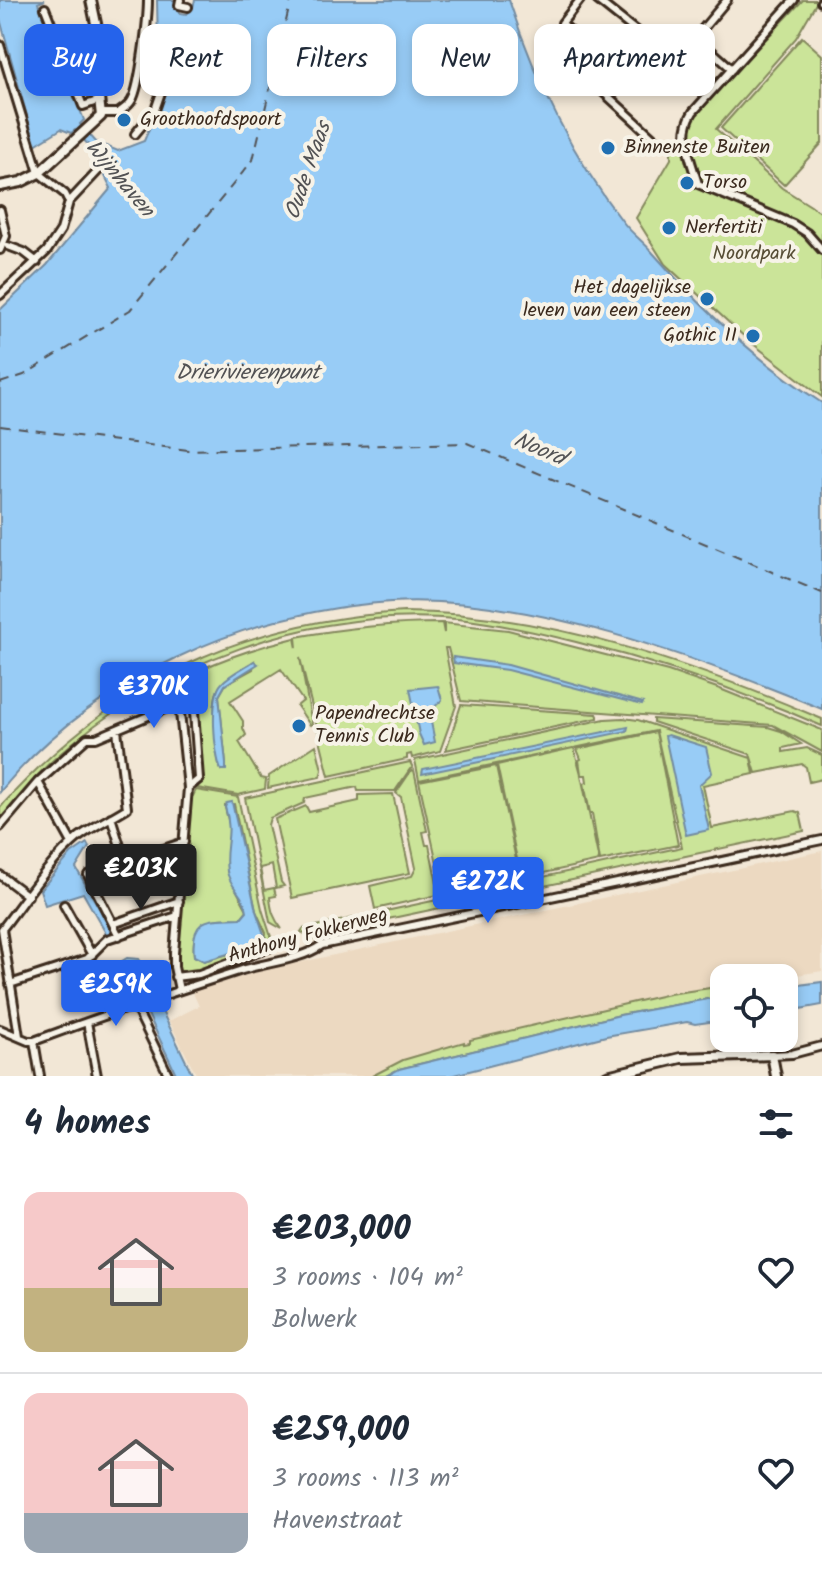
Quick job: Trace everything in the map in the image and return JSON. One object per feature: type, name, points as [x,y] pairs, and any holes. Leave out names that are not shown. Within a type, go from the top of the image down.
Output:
[{"type":"street","points":[[0,186],[21,182],[39,173],[84,134],[102,113],[96,71],[101,47],[91,0]]},
{"type":"street","points":[[147,24],[148,0]]},
{"type":"street","points":[[180,0],[179,5],[188,7]]},
{"type":"street","points":[[580,0],[562,23],[584,45],[600,89],[659,143],[685,143]]},
{"type":"street","points":[[597,0],[627,24]]},
{"type":"street","points":[[707,24],[727,0]]},
{"type":"street","points":[[794,0],[688,119],[685,143],[698,184],[793,224],[807,233],[822,250]]},
{"type":"street","points":[[45,8],[83,106],[100,100]]},
{"type":"street","points":[[0,45],[39,173],[65,194],[69,202],[69,211],[61,230],[37,262],[0,295]]},
{"type":"street","points":[[715,54],[732,69]]},
{"type":"street","points":[[102,113],[118,113],[132,100],[140,58]]},
{"type":"street","points":[[135,134],[155,110],[160,96]]},
{"type":"street","points":[[69,202],[99,170]]},
{"type":"street","points":[[0,210],[6,236],[4,246],[24,252],[37,262]]},
{"type":"street","points":[[0,827],[38,782],[87,738],[96,738],[193,698],[199,779],[188,788]]},
{"type":"street","points":[[179,703],[188,788],[177,916],[175,977],[179,990]]},
{"type":"street","points":[[19,1036],[2,929],[72,843],[127,808],[117,730]]},
{"type":"street","points":[[38,782],[72,843]]},
{"type":"street","points":[[111,817],[125,862]]},
{"type":"street","name":"Anthony Fokkerweg","points":[[34,1041],[258,965],[310,954],[322,945],[822,840]]},
{"type":"street","points":[[116,936],[88,875],[184,842]]},
{"type":"street","points":[[0,875],[28,896]]},
{"type":"street","points":[[113,924],[179,901]]},
{"type":"street","points":[[64,905],[92,955]]},
{"type":"street","points":[[10,984],[92,955],[99,945],[116,936],[177,916]]},
{"type":"street","points":[[175,977],[199,974],[277,945]]},
{"type":"street","points":[[138,1005],[169,1076]]},
{"type":"street","points":[[87,1022],[97,1076]]},
{"type":"street","points":[[0,1029],[34,1041],[40,1076]]},
{"type":"street","points":[[607,1076],[681,1058],[792,1054],[822,1046]]},
{"type":"street","points":[[772,1055],[776,1076]]},
{"type":"shaded area","points":[[822,851],[822,971],[798,975],[798,964],[710,964],[710,988],[669,994],[436,1055],[377,1076],[197,1076],[169,1021],[199,1006],[192,991],[264,970]]},
{"type":"green space","name":"Noordpark","points":[[803,0],[818,0],[796,38],[716,129],[782,188],[822,213],[822,397],[748,340],[665,264],[636,218],[671,159],[671,147],[678,147],[696,113]]},
{"type":"green space","points":[[802,37],[822,55],[822,143],[784,185],[721,128]]},
{"type":"green space","points":[[404,612],[457,614],[510,621],[618,645],[773,699],[822,719],[822,726],[670,669],[532,631],[457,619],[402,618],[347,622],[240,648],[189,669],[140,695],[94,726],[52,761],[0,819],[0,808],[5,802],[90,723],[184,665],[235,644],[288,629],[345,618]]},
{"type":"green space","points":[[442,623],[444,633],[444,623],[508,630],[668,671],[822,730],[822,752],[773,725],[461,701],[448,648],[445,648],[456,706],[440,751],[412,758],[411,754],[407,755],[407,759],[329,776],[300,658],[312,724],[297,706],[303,701],[281,669],[230,701],[243,721],[246,735],[239,742],[261,778],[266,779],[265,789],[238,795],[197,788],[202,778],[195,687],[139,705],[138,702],[194,672],[233,656],[295,638],[297,648],[296,637]],"holes":[[[254,661],[253,669],[226,684],[219,696],[226,764],[221,770],[217,752],[216,695],[224,682]]]},
{"type":"green space","points":[[461,705],[597,714],[598,718],[446,750]]},
{"type":"green space","points":[[605,719],[638,720],[751,758],[754,774],[703,785],[712,828],[795,811],[800,813],[804,831],[322,933],[317,941],[301,932],[303,929],[682,847],[656,731],[574,748],[581,774],[577,749],[656,732],[678,845],[600,861],[584,783],[587,782],[586,775],[581,775],[599,861],[521,878],[497,765],[573,748],[419,780],[415,760]]},
{"type":"green space","points":[[653,719],[768,727],[781,731],[801,744],[783,748],[783,752],[807,748],[822,755],[822,779],[809,782],[806,767],[802,764],[756,773],[750,754],[653,722]]},
{"type":"green space","points":[[316,745],[322,770],[320,777],[268,788],[269,776]]},
{"type":"green space","points":[[410,762],[413,768],[395,791],[358,791],[357,787],[305,798],[304,803],[270,818],[268,825],[284,886],[276,888],[272,865],[260,868],[264,890],[274,888],[276,896],[270,897],[271,906],[282,929],[270,922],[245,798]]},
{"type":"green space","points":[[496,766],[520,878],[446,893],[443,891],[419,781]]},
{"type":"green space","points":[[414,770],[427,831],[423,832],[426,845],[429,845],[439,893],[375,909],[370,886],[412,876],[416,868],[401,797],[396,793]]},
{"type":"green space","points":[[196,790],[238,797],[262,909],[272,940],[271,944],[189,973],[181,972],[176,966],[190,796]],"holes":[[[234,804],[256,911],[266,933],[265,944],[204,961],[194,956],[195,935],[204,923],[240,919],[247,910],[227,872],[230,828],[225,805]]]},
{"type":"green space","points":[[393,794],[410,873],[292,898],[275,819],[306,806],[309,812],[359,801],[359,795]]},
{"type":"green space","points":[[710,988],[710,999],[620,1015],[399,1069],[386,1076],[372,1076],[403,1060],[464,1042],[470,1043],[470,1040],[669,994]]},
{"type":"water","points":[[0,0],[45,0],[38,3],[46,24],[24,24],[24,96],[75,96],[84,120],[80,124],[96,142],[118,151],[144,141],[163,96],[251,96],[251,24],[158,24],[157,0],[177,0],[180,13],[187,14],[195,0],[509,0],[518,24],[412,24],[412,96],[518,96],[518,24],[534,66],[534,96],[547,96],[587,171],[623,222],[732,334],[822,403],[822,709],[721,670],[611,633],[498,608],[443,602],[391,602],[336,608],[281,620],[227,636],[176,658],[127,684],[80,715],[38,751],[0,792],[0,310],[47,265],[111,188],[91,148],[75,130],[71,133],[61,129],[35,145],[0,19]]},
{"type":"water","points":[[453,657],[508,665],[643,703],[507,670],[454,663]]},
{"type":"water","points":[[254,661],[258,664],[225,685],[219,696],[226,764],[226,770],[221,770],[214,725],[218,690],[229,677]]},
{"type":"water","points":[[438,686],[442,700],[429,712],[435,742],[424,745],[410,689]]},
{"type":"water","points":[[628,727],[627,731],[422,774],[423,769]]},
{"type":"water","points":[[665,736],[706,747],[712,773],[699,785],[709,830],[686,835]]},
{"type":"water","points":[[232,802],[256,911],[266,940],[265,943],[204,961],[194,956],[195,933],[199,926],[212,920],[241,918],[247,911],[227,871],[229,825],[225,807]]},
{"type":"water","points":[[87,843],[89,847],[76,868],[114,934],[108,937],[83,893],[45,905],[40,890],[71,854]]},
{"type":"water","points":[[139,959],[151,972],[158,1003],[193,1076],[177,1076],[145,1008],[136,972],[122,961]]},
{"type":"water","points":[[822,982],[822,1005],[798,1009],[798,985]]},
{"type":"water","points":[[710,999],[710,1022],[687,1022],[606,1036],[450,1076],[386,1076],[399,1069],[620,1015]]},
{"type":"ferry route","points":[[0,383],[24,375],[130,310],[253,160],[291,0]]},
{"type":"ferry route","points":[[0,426],[188,450],[467,443],[822,593]]},
{"type":"place","name":"Groothoofdspoort","points":[[124,120]]},
{"type":"place","name":"Binnenste Buiten","points":[[608,148]]},
{"type":"place","name":"Torso","points":[[687,183]]},
{"type":"place","name":"Nerfertiti","points":[[669,228]]},
{"type":"place","name":"Het dagelijkse leven van een steen","points":[[707,299]]},
{"type":"place","name":"Gothic II","points":[[753,336]]},
{"type":"place","name":"Papendrechtse Tennis Club","points":[[299,726]]},
{"type":"water label","name":"Oude Maas","points":[[309,171]]},
{"type":"water label","name":"Wijnhaven","points":[[119,179]]},
{"type":"water label","name":"Drierivierenpunt","points":[[248,373]]},
{"type":"water label","name":"Noord","points":[[539,450]]}]
